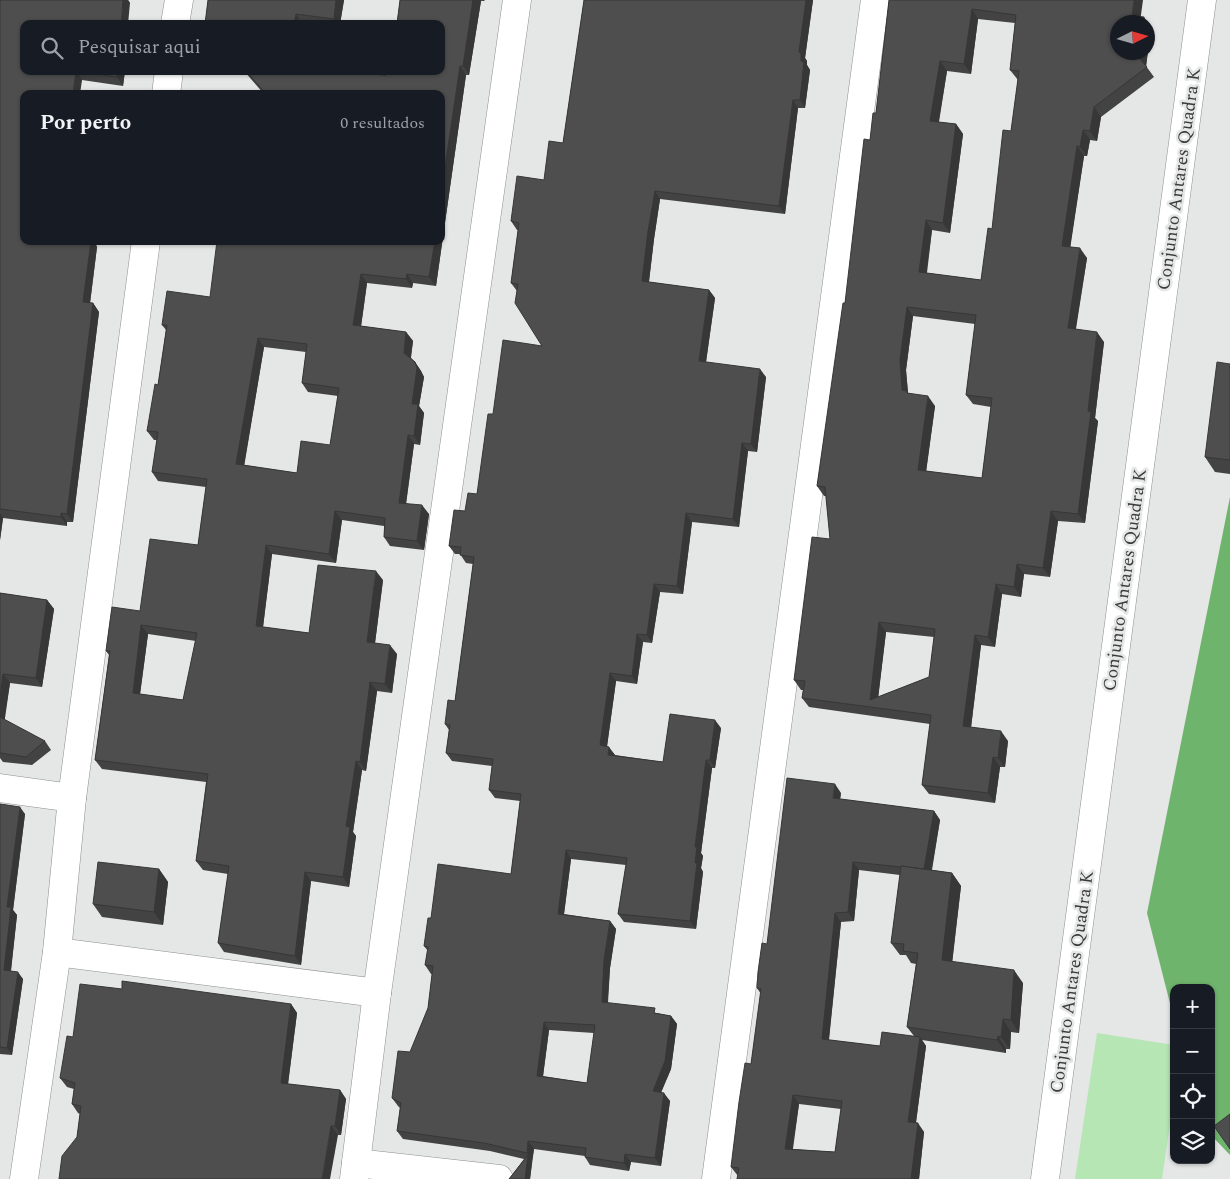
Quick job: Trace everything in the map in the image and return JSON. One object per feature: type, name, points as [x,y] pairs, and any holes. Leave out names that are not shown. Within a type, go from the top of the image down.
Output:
[{"type":"street","points":[[176,20],[179,0]]},
{"type":"street","points":[[499,1179],[355,1171],[377,993],[517,0]]},
{"type":"street","points":[[716,1179],[875,0]]},
{"type":"street","name":"Conjunto Antares Quadra K","points":[[1047,1173],[1202,0]]},
{"type":"street","points":[[167,90],[168,75]]},
{"type":"street","points":[[24,1179],[57,952],[72,798],[145,245]]},
{"type":"street","points":[[0,788],[72,798]]},
{"type":"street","points":[[57,952],[377,993]]},
{"type":"green space","points":[[1230,497],[1230,1155],[1215,1139],[1215,984],[1170,984],[1170,1003],[1147,913]]},
{"type":"green space","points":[[1097,1033],[1170,1044],[1170,1124],[1162,1179],[1075,1179]]},
{"type":"building","points":[[0,0],[123,0],[121,20],[20,20],[20,75],[75,75],[74,90],[20,90],[20,245],[90,245],[83,302],[93,303],[67,514],[61,513],[61,517],[0,509]]},
{"type":"building","points":[[208,0],[336,0],[334,19],[296,14],[295,20],[206,20]]},
{"type":"building","points":[[400,0],[473,0],[463,66],[460,66],[445,167],[445,90],[263,90],[249,75],[445,75],[445,20],[398,20]]},
{"type":"building","points":[[584,0],[806,0],[799,52],[801,53],[801,61],[804,62],[800,100],[793,100],[779,206],[655,191],[648,231],[642,281],[709,290],[699,361],[760,369],[751,444],[742,443],[733,519],[686,513],[677,586],[654,584],[647,635],[637,634],[632,676],[610,673],[600,745],[609,747],[608,755],[663,762],[670,714],[715,720],[710,760],[706,760],[695,847],[697,847],[695,863],[697,863],[690,921],[618,914],[627,858],[566,850],[558,914],[610,921],[604,960],[602,1002],[655,1008],[654,1013],[671,1016],[665,1061],[653,1091],[664,1093],[655,1158],[625,1154],[624,1163],[585,1157],[586,1148],[528,1141],[527,1153],[484,1143],[397,1131],[401,1103],[392,1098],[398,1051],[410,1052],[428,1008],[433,966],[425,965],[428,947],[424,946],[428,918],[431,918],[438,864],[511,874],[521,794],[489,790],[493,759],[446,753],[450,725],[445,724],[448,700],[455,701],[474,557],[460,555],[461,547],[449,546],[454,510],[465,511],[468,493],[477,494],[488,414],[493,414],[503,340],[542,346],[515,303],[518,284],[511,283],[519,223],[511,221],[517,176],[544,180],[549,141],[563,143]],"holes":[[[544,1022],[595,1025],[587,1083],[537,1076]]]},
{"type":"building","points":[[889,0],[1134,0],[1132,15],[1110,15],[1110,60],[1141,60],[1147,67],[1094,107],[1090,131],[1083,130],[1080,147],[1077,146],[1062,246],[1080,248],[1068,328],[1097,332],[1088,411],[1091,412],[1078,514],[1051,511],[1043,568],[1017,564],[1014,587],[996,584],[988,637],[975,635],[963,726],[1001,731],[998,758],[993,757],[988,793],[922,785],[931,715],[802,698],[805,681],[794,680],[812,537],[830,539],[825,487],[817,486],[843,303],[845,303],[864,139],[870,140],[873,113],[876,113]],"holes":[[[972,9],[1016,15],[1010,70],[1019,71],[1011,131],[1003,130],[992,229],[988,228],[981,280],[919,272],[926,220],[943,223],[956,124],[930,121],[940,61],[964,64]],[[907,307],[976,315],[966,395],[992,398],[982,478],[918,470],[928,396],[907,393],[907,391],[902,390],[900,360]],[[879,622],[935,629],[929,677],[870,700]]]},
{"type":"building","points":[[216,245],[434,245],[429,277],[407,274],[406,279],[361,274],[353,325],[406,332],[404,353],[415,362],[417,368],[412,404],[418,404],[414,436],[408,435],[399,503],[422,505],[417,541],[384,537],[385,518],[335,511],[329,554],[266,545],[256,626],[309,633],[318,565],[376,571],[367,642],[390,645],[385,684],[370,682],[360,762],[356,761],[346,826],[350,827],[343,877],[305,872],[295,956],[218,943],[229,866],[196,861],[208,774],[95,760],[110,651],[106,651],[112,607],[140,611],[150,539],[198,545],[207,479],[152,472],[158,432],[147,431],[155,384],[158,385],[167,325],[162,325],[167,291],[210,297]],"holes":[[[258,338],[307,344],[302,383],[339,388],[330,445],[301,441],[297,473],[236,464]],[[141,625],[197,633],[183,700],[133,693]]]},
{"type":"building","points":[[1217,362],[1230,364],[1230,460],[1205,457]]},
{"type":"building","points":[[0,593],[47,600],[36,678],[3,674],[0,698]]},
{"type":"building","points":[[0,717],[45,741],[26,757],[0,753]]},
{"type":"building","points":[[787,778],[835,784],[833,798],[934,811],[924,869],[853,862],[848,912],[835,913],[822,1039],[880,1046],[882,1032],[920,1037],[908,1122],[918,1123],[911,1179],[737,1179],[739,1168],[731,1167],[739,1102],[745,1063],[751,1064],[761,989],[757,988],[758,972],[762,943],[767,944]],"holes":[[[793,1095],[842,1101],[835,1152],[785,1149]]]},
{"type":"building","points":[[0,804],[20,807],[7,907],[11,907],[4,970],[18,972],[7,1048],[0,1047]]},
{"type":"building","points":[[98,862],[159,869],[154,912],[93,904]]},
{"type":"building","points":[[901,866],[952,873],[942,960],[1014,970],[1011,1020],[1003,1019],[1001,1037],[998,1036],[997,1040],[907,1027],[918,953],[903,951],[904,944],[891,943]]},
{"type":"building","points":[[122,981],[291,1004],[281,1083],[340,1090],[335,1126],[331,1126],[322,1179],[59,1179],[62,1156],[77,1137],[81,1106],[72,1104],[75,1083],[60,1078],[67,1036],[73,1037],[80,984],[122,989]]},
{"type":"building","points":[[1230,1114],[1230,1149],[1215,1127],[1215,1125]]},
{"type":"building","points":[[528,1155],[525,1179],[509,1179]]}]
